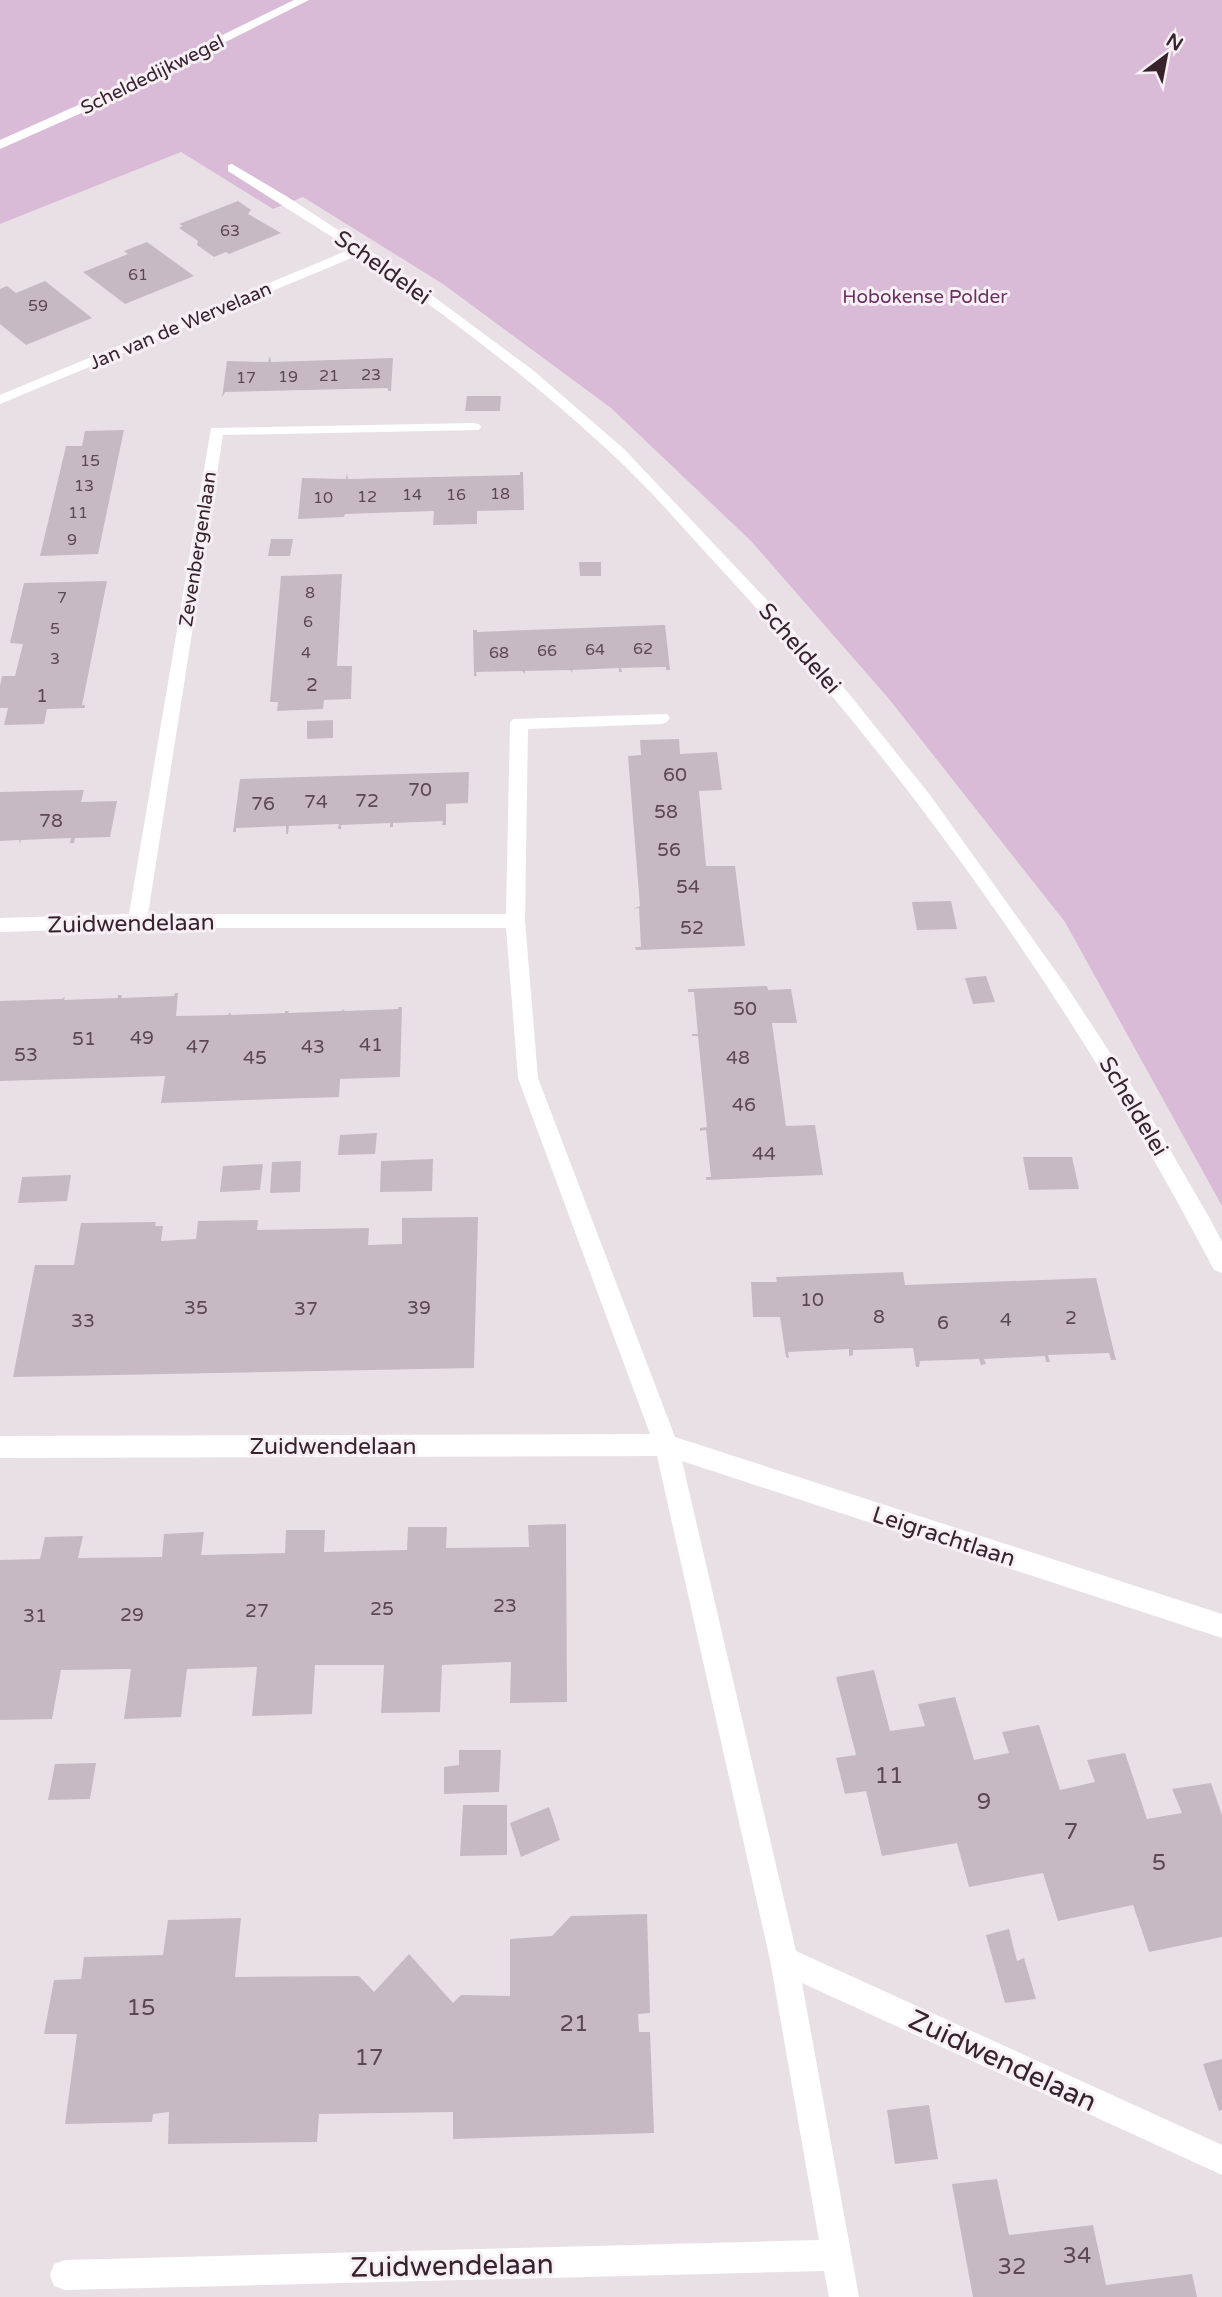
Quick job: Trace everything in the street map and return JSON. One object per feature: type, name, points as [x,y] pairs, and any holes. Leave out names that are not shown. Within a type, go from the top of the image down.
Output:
[{"type":"street","name":"Scheldedijkwegel","points":[[0,145],[98,101],[303,0]]},
{"type":"street","name":"Scheldelei","points":[[232,167],[360,250],[514,363],[619,453],[757,598],[877,736],[997,898],[1103,1054],[1186,1194],[1222,1264]]},
{"type":"street","name":"Jan van de Wervelaan","points":[[0,400],[360,250]]},
{"type":"street","name":"Zevenbergenlaan","points":[[137,921],[216,432],[474,427]]},
{"type":"street","points":[[661,718],[519,723],[515,921],[528,1078],[666,1445],[784,1960],[845,2297]]},
{"type":"street","name":"Zuidwendelaan","points":[[0,925],[137,921],[515,921]]},
{"type":"street","name":"Zuidwendelaan","points":[[0,1447],[666,1445]]},
{"type":"street","name":"Leigrachtlaan","points":[[666,1445],[1222,1626]]},
{"type":"street","name":"Zuidwendelaan","points":[[784,1960],[1222,2160]]},
{"type":"street","name":"Zuidwendelaan","points":[[65,2275],[838,2255]]},
{"type":"green space","name":"Hobokense Polder","points":[[0,0],[1222,0],[1222,1206],[1065,922],[889,699],[752,542],[611,408],[443,284],[303,197],[273,209],[181,152],[0,224]]},
{"type":"building","points":[[238,201],[251,210],[248,214],[281,233],[229,254],[226,252],[214,257],[197,245],[198,241],[179,228],[183,226],[179,224]]},
{"type":"building","points":[[147,242],[194,276],[125,304],[83,272],[128,254],[124,251]]},
{"type":"building","points":[[45,281],[92,318],[26,345],[0,324],[0,289],[7,286],[16,293]]},
{"type":"building","points":[[270,356],[271,362],[393,358],[391,391],[388,391],[388,388],[225,392],[222,398],[227,361],[268,362]]},
{"type":"building","points":[[467,396],[501,396],[500,411],[465,411]]},
{"type":"building","points":[[124,430],[98,554],[40,556],[66,446],[82,446],[85,431]]},
{"type":"building","points":[[520,472],[523,472],[524,510],[477,511],[477,524],[433,525],[434,511],[345,514],[344,517],[298,519],[302,478],[346,479],[347,473],[348,479],[520,475]]},
{"type":"building","points":[[271,539],[293,539],[290,556],[268,556]]},
{"type":"building","points":[[579,562],[601,562],[601,576],[580,576]]},
{"type":"building","points":[[342,574],[337,666],[352,666],[351,699],[324,700],[323,709],[277,711],[278,702],[270,702],[281,576]]},
{"type":"building","points":[[107,581],[82,705],[85,705],[85,708],[47,709],[44,724],[4,725],[8,708],[0,708],[0,686],[2,676],[15,676],[23,644],[10,643],[24,583]]},
{"type":"building","points":[[665,625],[670,670],[666,670],[666,667],[621,668],[622,672],[619,672],[619,668],[572,670],[573,673],[570,670],[525,671],[525,674],[522,671],[476,672],[477,676],[474,676],[473,630],[477,632]]},
{"type":"building","points":[[333,720],[333,738],[307,739],[307,721]]},
{"type":"building","points":[[679,739],[680,754],[717,752],[722,790],[699,791],[706,866],[735,866],[745,946],[636,950],[635,947],[641,947],[639,908],[633,909],[640,906],[628,756],[641,755],[640,740]]},
{"type":"building","points":[[469,772],[468,803],[446,804],[446,825],[442,825],[443,821],[393,823],[393,827],[390,827],[390,823],[341,825],[341,829],[338,829],[339,824],[289,826],[288,834],[286,826],[236,828],[236,832],[233,832],[240,779]]},
{"type":"building","points":[[84,790],[81,802],[117,801],[110,837],[75,838],[74,843],[70,843],[71,838],[21,840],[20,844],[19,840],[0,841],[0,792]]},
{"type":"building","points":[[951,901],[957,929],[917,930],[912,902]]},
{"type":"building","points":[[986,976],[995,1002],[973,1004],[965,978]]},
{"type":"building","points":[[767,986],[768,990],[791,989],[797,1023],[772,1023],[786,1126],[815,1125],[823,1175],[706,1180],[706,1177],[711,1177],[706,1130],[700,1131],[700,1128],[707,1127],[698,1036],[692,1036],[698,1034],[694,992],[688,992],[688,989]]},
{"type":"building","points":[[178,993],[176,1016],[402,1007],[400,1077],[340,1079],[339,1097],[161,1103],[165,1076],[0,1081],[0,1001],[65,997],[64,1000],[118,998],[118,995],[122,995],[121,998],[174,996]]},
{"type":"building","points":[[377,1133],[375,1154],[338,1155],[340,1135]]},
{"type":"building","points":[[1023,1157],[1072,1157],[1079,1189],[1029,1190]]},
{"type":"building","points":[[433,1159],[432,1191],[380,1192],[381,1161]]},
{"type":"building","points":[[301,1161],[300,1192],[270,1193],[272,1162]]},
{"type":"building","points":[[263,1164],[260,1190],[220,1192],[223,1166]]},
{"type":"building","points":[[71,1175],[67,1201],[18,1203],[22,1177]]},
{"type":"building","points":[[478,1217],[474,1368],[13,1377],[35,1265],[74,1265],[81,1223],[156,1222],[155,1226],[163,1226],[161,1241],[196,1239],[198,1221],[258,1220],[257,1230],[369,1228],[368,1245],[402,1244],[402,1218]]},
{"type":"building","points":[[903,1272],[905,1285],[1096,1278],[1116,1360],[1111,1360],[1109,1353],[1048,1355],[1050,1362],[1046,1362],[1045,1356],[984,1359],[986,1364],[981,1365],[979,1359],[920,1361],[919,1367],[916,1367],[913,1348],[853,1350],[853,1355],[849,1356],[849,1349],[788,1352],[789,1358],[786,1357],[780,1317],[753,1317],[751,1282],[777,1282],[776,1277]]},
{"type":"building","points":[[566,1524],[567,1702],[510,1703],[511,1662],[442,1665],[440,1712],[381,1713],[384,1665],[315,1665],[312,1714],[252,1716],[257,1667],[187,1669],[181,1717],[124,1719],[131,1669],[61,1670],[52,1719],[0,1720],[0,1560],[40,1559],[45,1537],[83,1536],[78,1558],[162,1557],[164,1534],[204,1532],[201,1555],[285,1553],[286,1530],[325,1530],[324,1552],[407,1550],[408,1527],[447,1527],[446,1548],[529,1547],[528,1525]]},
{"type":"building","points":[[874,1670],[890,1731],[925,1726],[918,1704],[955,1697],[974,1760],[1009,1753],[1002,1732],[1039,1725],[1060,1790],[1095,1782],[1087,1760],[1125,1753],[1147,1819],[1182,1813],[1172,1789],[1211,1783],[1222,1815],[1222,1937],[1149,1952],[1133,1905],[1058,1921],[1043,1873],[969,1887],[957,1843],[882,1856],[866,1791],[845,1794],[836,1758],[856,1755],[836,1677]]},
{"type":"building","points":[[459,1750],[501,1750],[499,1792],[444,1794],[444,1767],[459,1765]]},
{"type":"building","points":[[96,1763],[90,1799],[48,1800],[55,1764]]},
{"type":"building","points":[[463,1805],[507,1805],[507,1855],[460,1856]]},
{"type":"building","points":[[549,1807],[560,1840],[521,1857],[510,1823]]},
{"type":"building","points":[[647,1914],[650,2013],[638,2014],[639,2032],[650,2032],[654,2133],[453,2139],[453,2112],[319,2114],[317,2142],[168,2144],[169,2112],[153,2114],[152,2122],[65,2124],[77,2034],[44,2034],[54,1980],[81,1979],[84,1957],[163,1955],[168,1920],[241,1918],[235,1977],[359,1976],[374,1992],[409,1954],[453,2003],[461,1995],[510,1996],[510,1939],[552,1936],[571,1916]]},
{"type":"building","points":[[1009,1929],[1017,1961],[1024,1958],[1036,1999],[1005,2003],[986,1935]]},
{"type":"building","points":[[1222,2059],[1222,2110],[1219,2111],[1203,2064]]},
{"type":"building","points":[[929,2105],[938,2159],[895,2164],[887,2110]]},
{"type":"building","points":[[997,2179],[1009,2235],[1093,2225],[1106,2285],[1192,2274],[1197,2297],[973,2297],[952,2184]]}]
